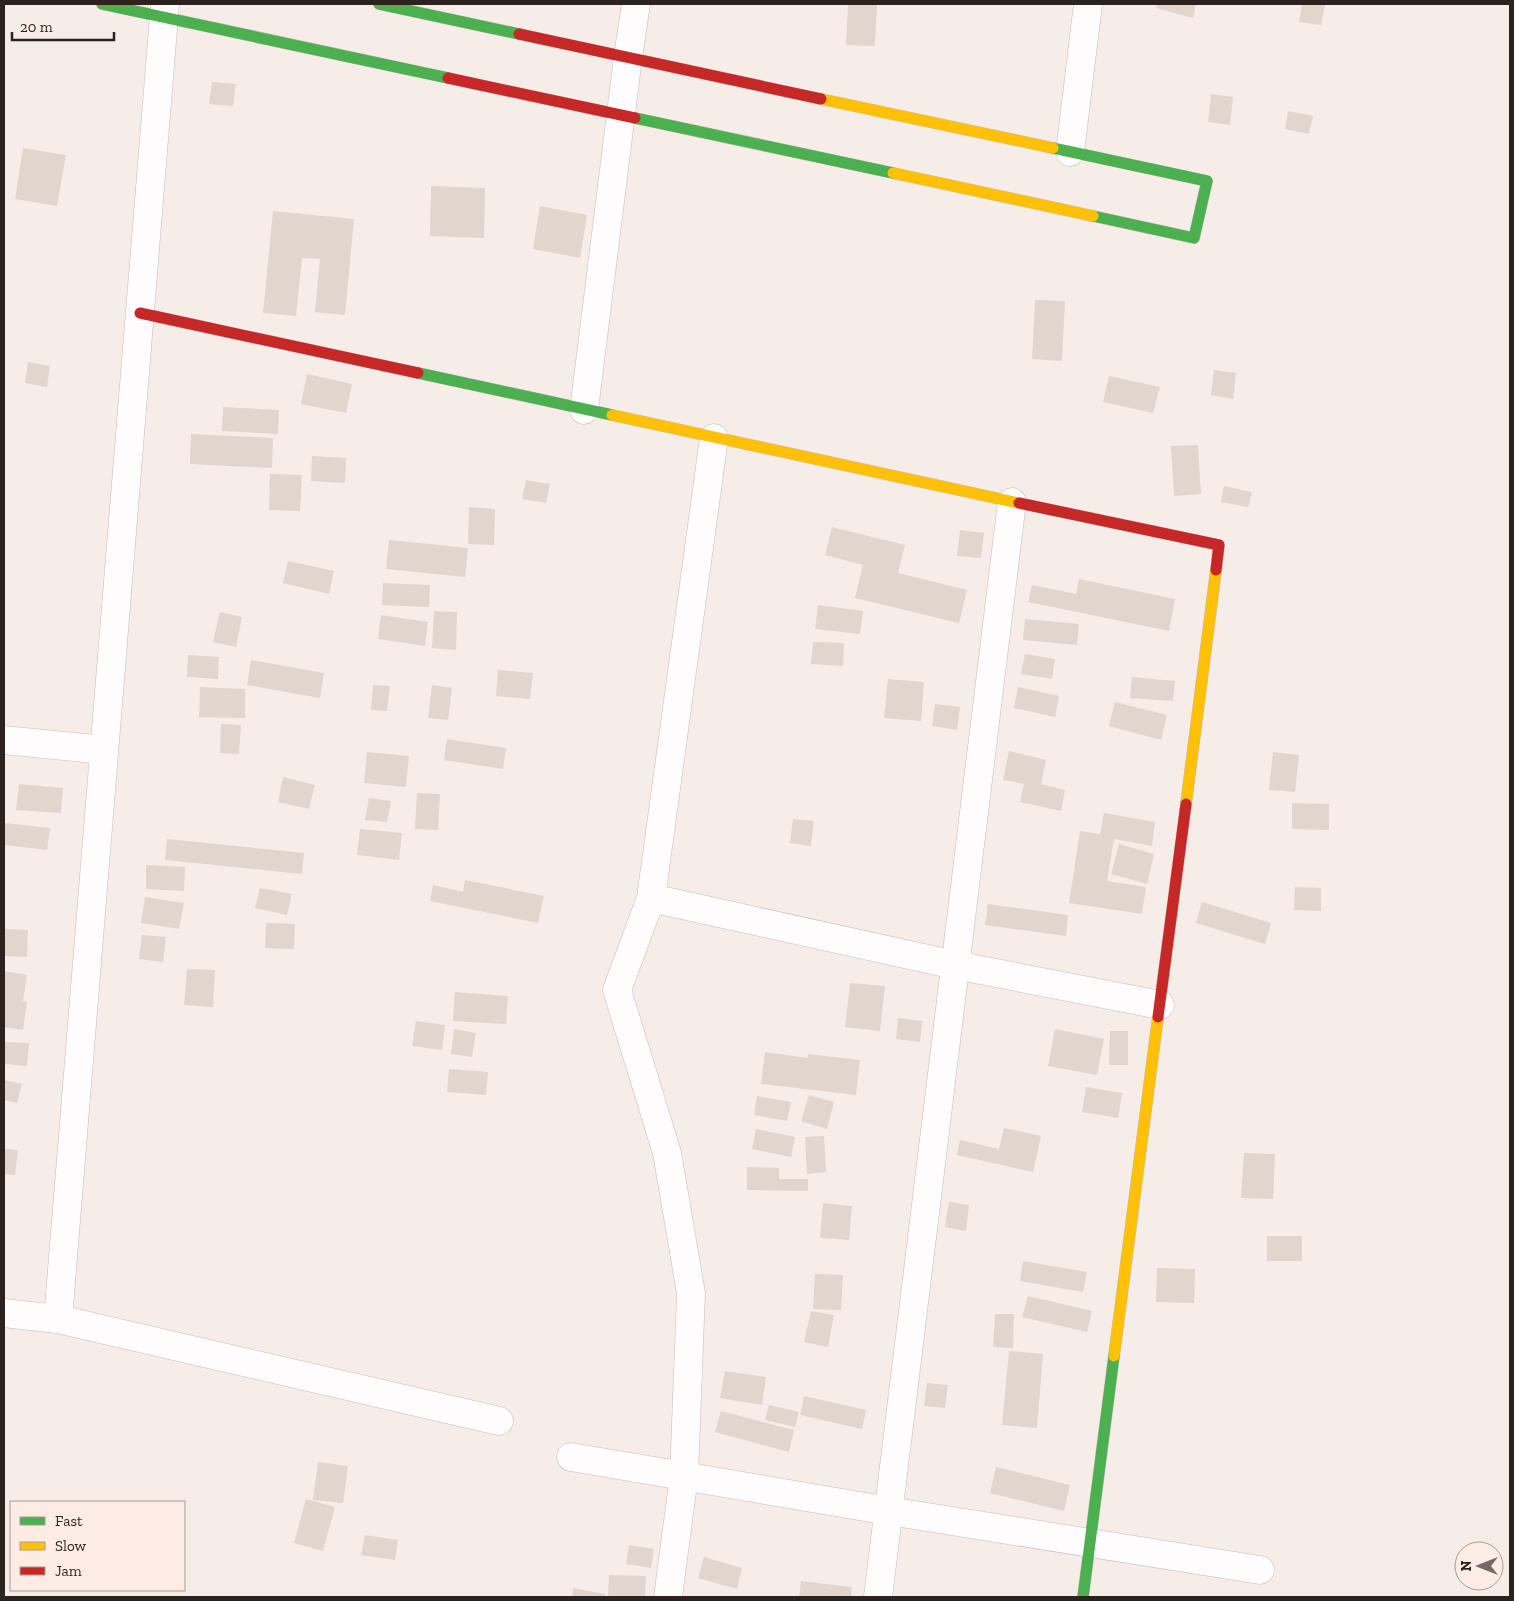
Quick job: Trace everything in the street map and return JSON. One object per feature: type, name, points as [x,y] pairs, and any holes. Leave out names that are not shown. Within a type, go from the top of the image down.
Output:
[{"type":"street","points":[[102,4],[165,10],[622,116],[1194,238],[1207,181],[378,4]]},
{"type":"street","points":[[584,410],[636,4]]},
{"type":"street","points":[[1070,152],[1088,4]]},
{"type":"street","points":[[58,1319],[165,10]]},
{"type":"street","points":[[140,313],[714,438],[1219,545],[1083,1597]]},
{"type":"street","points":[[668,1597],[684,1476],[691,1292],[667,1153],[617,990],[652,898],[714,438]]},
{"type":"street","points":[[878,1597],[1012,502]]},
{"type":"street","points":[[4,740],[104,750]]},
{"type":"street","points":[[652,898],[955,965],[1160,1005]]},
{"type":"street","points":[[4,1313],[58,1319],[499,1421]]},
{"type":"street","points":[[571,1457],[1090,1544],[1260,1570]]},
{"type":"building","points":[[848,4],[877,4],[875,46],[846,45]]},
{"type":"building","points":[[1157,4],[1196,4],[1193,18],[1156,8]]},
{"type":"building","points":[[1302,4],[1325,5],[1321,25],[1299,22]]},
{"type":"building","points":[[212,82],[236,84],[233,106],[209,104]]},
{"type":"building","points":[[1211,94],[1233,97],[1230,125],[1208,122]]},
{"type":"building","points":[[1288,111],[1313,116],[1309,134],[1285,129]]},
{"type":"building","points":[[23,148],[66,155],[57,206],[15,199]]},
{"type":"building","points":[[431,186],[485,188],[484,238],[430,236]]},
{"type":"building","points":[[540,206],[587,215],[580,258],[533,249]]},
{"type":"building","points":[[273,211],[354,219],[345,315],[315,312],[320,259],[302,258],[296,316],[263,313]]},
{"type":"building","points":[[1035,300],[1065,301],[1062,361],[1032,359]]},
{"type":"building","points":[[28,362],[50,366],[47,387],[25,383]]},
{"type":"building","points":[[1214,370],[1236,373],[1233,399],[1211,395]]},
{"type":"building","points":[[307,374],[352,384],[346,413],[301,404]]},
{"type":"building","points":[[1109,376],[1160,387],[1153,413],[1103,402]]},
{"type":"building","points":[[223,407],[279,410],[278,434],[222,431]]},
{"type":"building","points":[[191,434],[273,438],[272,468],[190,464]]},
{"type":"building","points":[[1198,445],[1201,494],[1174,496],[1171,446]]},
{"type":"building","points":[[312,456],[346,458],[345,483],[311,481]]},
{"type":"building","points":[[270,474],[302,475],[300,511],[269,510]]},
{"type":"building","points":[[526,480],[550,484],[546,503],[522,499]]},
{"type":"building","points":[[1224,486],[1252,492],[1248,507],[1221,502]]},
{"type":"building","points":[[469,507],[495,509],[494,545],[468,544]]},
{"type":"building","points":[[832,527],[905,545],[898,573],[967,590],[959,623],[855,598],[863,565],[825,555]]},
{"type":"building","points":[[960,530],[984,533],[981,558],[957,556]]},
{"type":"building","points":[[389,540],[468,548],[465,577],[386,569]]},
{"type":"building","points":[[288,561],[334,571],[329,594],[283,583]]},
{"type":"building","points":[[1079,579],[1175,599],[1169,631],[1028,602],[1032,585],[1076,594]]},
{"type":"building","points":[[383,583],[430,585],[429,607],[382,605]]},
{"type":"building","points":[[818,605],[863,611],[860,634],[815,629]]},
{"type":"building","points":[[434,611],[457,612],[456,650],[432,648]]},
{"type":"building","points":[[220,612],[242,617],[236,647],[213,642]]},
{"type":"building","points":[[381,615],[428,622],[425,646],[378,639]]},
{"type":"building","points":[[1025,619],[1079,624],[1077,645],[1023,640]]},
{"type":"building","points":[[813,642],[844,643],[843,666],[811,664]]},
{"type":"building","points":[[1025,654],[1055,659],[1052,679],[1021,674]]},
{"type":"building","points":[[188,655],[219,657],[218,679],[187,677]]},
{"type":"building","points":[[251,660],[324,673],[320,698],[247,685]]},
{"type":"building","points":[[498,670],[533,673],[530,699],[496,696]]},
{"type":"building","points":[[1132,677],[1175,681],[1173,701],[1130,698]]},
{"type":"building","points":[[888,679],[924,682],[921,721],[884,718]]},
{"type":"building","points":[[373,685],[390,686],[387,711],[371,710]]},
{"type":"building","points":[[432,685],[452,688],[448,720],[428,718]]},
{"type":"building","points":[[200,687],[245,689],[245,718],[199,717]]},
{"type":"building","points":[[1018,687],[1059,696],[1055,717],[1014,708]]},
{"type":"building","points":[[1115,702],[1167,715],[1161,740],[1109,726]]},
{"type":"building","points":[[935,704],[960,707],[957,730],[932,726]]},
{"type":"building","points":[[221,724],[241,725],[239,754],[220,753]]},
{"type":"building","points":[[447,739],[506,748],[503,769],[444,760]]},
{"type":"building","points":[[1009,751],[1046,760],[1041,784],[1065,790],[1061,811],[1020,802],[1024,784],[1003,780]]},
{"type":"building","points":[[367,752],[409,756],[406,787],[364,783]]},
{"type":"building","points":[[1273,752],[1299,755],[1295,792],[1269,790]]},
{"type":"building","points":[[283,777],[315,785],[309,809],[278,802]]},
{"type":"building","points":[[19,784],[63,788],[61,813],[16,810]]},
{"type":"building","points":[[417,793],[440,794],[438,830],[415,829]]},
{"type":"building","points":[[369,798],[391,801],[387,822],[365,820]]},
{"type":"building","points":[[1292,803],[1329,804],[1329,830],[1292,829]]},
{"type":"building","points":[[1104,813],[1155,822],[1152,846],[1114,839],[1107,881],[1146,887],[1142,914],[1069,903],[1080,831],[1100,834]]},
{"type":"building","points":[[793,819],[814,821],[811,846],[790,843]]},
{"type":"building","points":[[4,823],[50,828],[47,850],[4,845]]},
{"type":"building","points":[[360,829],[402,833],[399,860],[357,855]]},
{"type":"building","points":[[167,839],[304,853],[302,874],[165,860]]},
{"type":"building","points":[[1119,844],[1154,854],[1147,884],[1111,874]]},
{"type":"building","points":[[146,865],[185,867],[184,891],[146,889]]},
{"type":"building","points":[[465,880],[544,896],[538,923],[430,901],[433,885],[463,892]]},
{"type":"building","points":[[1295,887],[1321,888],[1321,911],[1294,910]]},
{"type":"building","points":[[260,888],[292,894],[287,915],[255,908]]},
{"type":"building","points":[[145,897],[184,903],[179,929],[141,923]]},
{"type":"building","points":[[1202,902],[1271,923],[1265,944],[1196,923]]},
{"type":"building","points":[[988,904],[1068,915],[1066,936],[985,925]]},
{"type":"building","points":[[266,923],[295,924],[294,949],[265,948]]},
{"type":"building","points":[[4,929],[28,930],[27,957],[4,956]]},
{"type":"building","points":[[142,935],[166,937],[163,962],[139,959]]},
{"type":"building","points":[[187,969],[215,970],[213,1007],[184,1005]]},
{"type":"building","points":[[4,971],[27,975],[23,1001],[27,1002],[23,1030],[4,1027]]},
{"type":"building","points":[[850,983],[885,986],[880,1031],[845,1027]]},
{"type":"building","points":[[455,992],[508,996],[506,1024],[453,1021]]},
{"type":"building","points":[[898,1018],[922,1021],[920,1042],[896,1039]]},
{"type":"building","points":[[416,1021],[445,1025],[442,1050],[412,1046]]},
{"type":"building","points":[[454,1029],[476,1033],[472,1057],[451,1054]]},
{"type":"building","points":[[1055,1029],[1104,1039],[1097,1075],[1048,1066]]},
{"type":"building","points":[[1110,1031],[1128,1031],[1128,1065],[1109,1065]]},
{"type":"building","points":[[4,1042],[29,1043],[27,1066],[4,1064]]},
{"type":"building","points":[[765,1052],[808,1058],[808,1054],[860,1060],[856,1095],[761,1084]]},
{"type":"building","points":[[449,1069],[488,1072],[486,1095],[447,1092]]},
{"type":"building","points":[[4,1080],[22,1084],[17,1103],[4,1100]]},
{"type":"building","points":[[1086,1087],[1122,1093],[1118,1118],[1082,1112]]},
{"type":"building","points":[[809,1095],[834,1102],[827,1129],[801,1121]]},
{"type":"building","points":[[757,1096],[791,1102],[787,1121],[754,1115]]},
{"type":"building","points":[[1004,1128],[1041,1136],[1033,1172],[957,1155],[960,1140],[999,1149]]},
{"type":"building","points":[[756,1129],[795,1137],[791,1157],[752,1149]]},
{"type":"building","points":[[824,1136],[826,1172],[807,1174],[805,1137]]},
{"type":"building","points":[[4,1149],[18,1150],[15,1175],[4,1174]]},
{"type":"building","points":[[1244,1153],[1275,1154],[1273,1199],[1241,1198]]},
{"type":"building","points":[[747,1167],[779,1168],[779,1179],[808,1179],[808,1191],[747,1190]]},
{"type":"building","points":[[949,1202],[969,1205],[966,1231],[945,1227]]},
{"type":"building","points":[[823,1203],[852,1206],[849,1240],[820,1238]]},
{"type":"building","points":[[1267,1236],[1302,1236],[1302,1261],[1267,1261]]},
{"type":"building","points":[[1023,1261],[1087,1272],[1083,1292],[1020,1281]]},
{"type":"building","points":[[1157,1268],[1195,1269],[1194,1303],[1156,1302]]},
{"type":"building","points":[[815,1274],[843,1275],[841,1310],[813,1309]]},
{"type":"building","points":[[1028,1296],[1092,1311],[1087,1332],[1022,1317]]},
{"type":"building","points":[[811,1311],[834,1315],[828,1347],[804,1342]]},
{"type":"building","points":[[995,1314],[1014,1314],[1013,1348],[993,1347]]},
{"type":"building","points":[[1009,1351],[1043,1354],[1037,1428],[1002,1425]]},
{"type":"building","points":[[725,1371],[766,1377],[762,1405],[720,1398]]},
{"type":"building","points":[[927,1383],[948,1385],[945,1408],[924,1406]]},
{"type":"building","points":[[804,1396],[866,1410],[862,1429],[800,1415]]},
{"type":"building","points":[[769,1405],[799,1412],[795,1427],[765,1420]]},
{"type":"building","points":[[721,1411],[794,1430],[789,1452],[715,1432]]},
{"type":"building","points":[[318,1462],[348,1466],[343,1503],[313,1500]]},
{"type":"building","points":[[996,1467],[1070,1485],[1064,1511],[990,1493]]},
{"type":"building","points":[[306,1499],[335,1507],[323,1551],[294,1543]]},
{"type":"building","points":[[365,1535],[398,1540],[395,1560],[361,1555]]},
{"type":"building","points":[[629,1545],[654,1549],[651,1568],[626,1564]]},
{"type":"building","points":[[704,1557],[742,1568],[737,1589],[698,1578]]},
{"type":"building","points":[[609,1575],[646,1576],[645,1597],[608,1597]]},
{"type":"building","points":[[801,1581],[852,1587],[851,1597],[799,1597]]},
{"type":"building","points":[[573,1588],[605,1594],[605,1597],[572,1597]]},
{"type":"traffic: fast","points":[[102,4],[448,78]]},
{"type":"traffic: fast","points":[[379,4],[519,34]]},
{"type":"traffic: fast","points":[[635,118],[893,173]]},
{"type":"traffic: fast","points":[[1053,148],[1207,181],[1194,238],[1093,216]]},
{"type":"traffic: fast","points":[[418,373],[612,415]]},
{"type":"traffic: fast","points":[[1083,1597],[1114,1356]]},
{"type":"traffic: slow","points":[[821,99],[1053,148]]},
{"type":"traffic: slow","points":[[893,173],[1093,216]]},
{"type":"traffic: slow","points":[[612,415],[1019,503]]},
{"type":"traffic: slow","points":[[1186,804],[1216,570]]},
{"type":"traffic: slow","points":[[1114,1356],[1158,1017]]},
{"type":"traffic: jam","points":[[519,34],[821,99]]},
{"type":"traffic: jam","points":[[448,78],[635,118]]},
{"type":"traffic: jam","points":[[140,313],[418,373]]},
{"type":"traffic: jam","points":[[1019,503],[1219,545],[1216,570]]},
{"type":"traffic: jam","points":[[1158,1017],[1186,804]]}]
